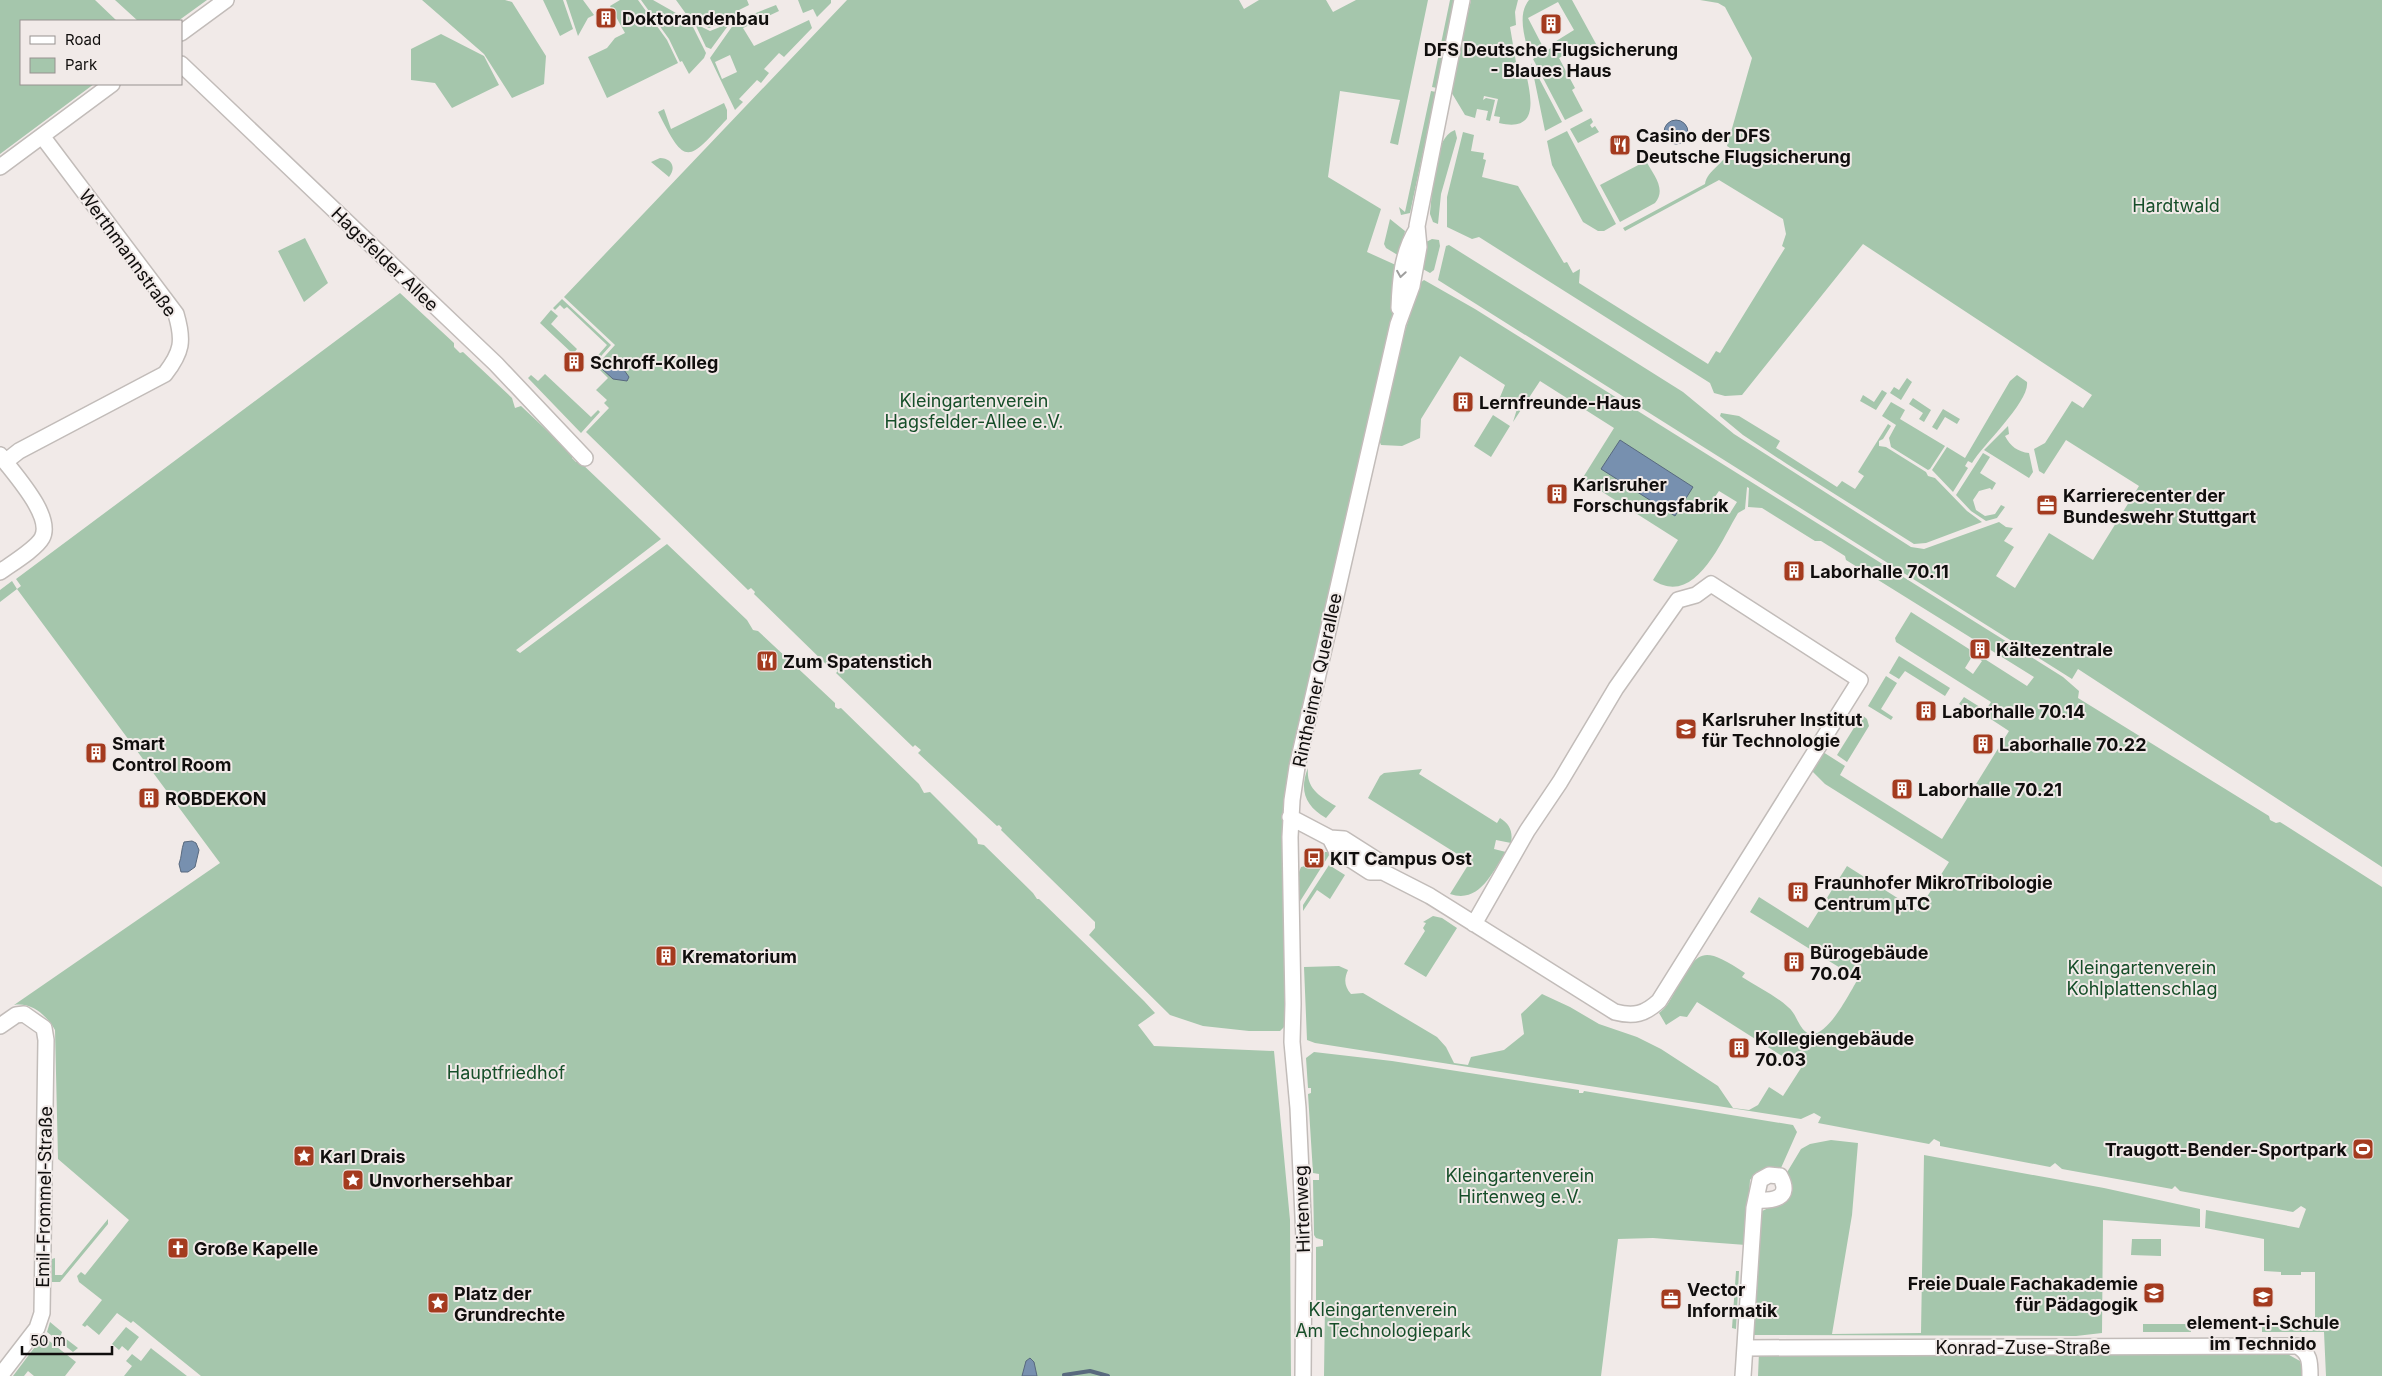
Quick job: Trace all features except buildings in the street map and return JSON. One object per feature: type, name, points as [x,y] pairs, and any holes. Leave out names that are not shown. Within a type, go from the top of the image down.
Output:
[{"type":"street","points":[[182,32],[226,0]]},
{"type":"street","name":"Rintheimer Querallee","points":[[1292,1042],[1290,817],[1297,767],[1398,324],[1412,286],[1420,247],[1417,229],[1462,0]]},
{"type":"street","name":"Hagsfelder Allee","points":[[182,65],[496,364],[585,458]]},
{"type":"street","points":[[0,167],[111,85]]},
{"type":"street","name":"Werthmannstraße","points":[[2,459],[165,374],[178,357],[181,343],[180,328],[176,314],[42,136]]},
{"type":"street","points":[[0,572],[42,539],[45,528],[42,513],[2,459]]},
{"type":"street","points":[[1290,817],[1330,838],[1336,850],[1370,872],[1384,872],[1430,896],[1497,940],[1615,1012],[1627,1016],[1641,1014],[1658,1001],[1860,680],[1711,584],[1696,594],[1678,600],[1616,688],[1528,831],[1474,924]]},
{"type":"street","name":"Emil-Frommel-Straße","points":[[0,1026],[16,1015],[24,1014],[44,1028],[46,1040],[42,1313],[37,1328],[0,1376]]},
{"type":"street","name":"Hirtenweg","points":[[1292,1042],[1298,1108],[1304,1238],[1303,1376]]},
{"type":"street","points":[[1743,1376],[1756,1200]]},
{"type":"street","name":"Konrad-Zuse-Straße","points":[[1745,1348],[2297,1346],[2309,1358],[2310,1376]]},
{"type":"green space","points":[[0,0],[95,0],[116,20],[20,20],[20,85],[93,85],[0,154]]},
{"type":"green space","points":[[115,0],[207,0],[179,20],[137,20]]},
{"type":"green space","points":[[422,0],[505,0],[512,2],[546,56],[544,84],[512,98],[484,54]]},
{"type":"green space","points":[[543,0],[563,0],[573,29],[560,36]]},
{"type":"green space","points":[[566,0],[583,0],[594,15],[588,18],[578,36]]},
{"type":"green space","points":[[620,0],[638,0],[667,40],[678,63],[607,98],[588,57],[607,48],[615,38],[625,33],[610,6]]},
{"type":"green space","points":[[641,0],[653,0],[690,21],[706,53],[704,58],[689,74],[682,61],[680,62],[669,39]]},
{"type":"green space","points":[[676,0],[747,0],[749,5],[735,12],[737,17],[709,28],[689,18]]},
{"type":"green space","points":[[798,0],[831,0],[831,3],[817,17],[813,9],[803,13]]},
{"type":"green space","name":"Kleingartenverein Hagsfelder-Allee e.V.","points":[[847,0],[1239,0],[1244,9],[1259,0],[1326,0],[1333,12],[1356,0],[1428,0],[1398,145],[1390,143],[1400,100],[1340,91],[1328,177],[1381,209],[1367,252],[1398,266],[1391,329],[1285,799],[1283,819],[1286,1009],[1285,1026],[1280,1031],[1249,1031],[1203,1026],[1170,1015],[1089,935],[1095,928],[1095,922],[1001,830],[1002,828],[999,825],[997,826],[918,753],[921,750],[915,745],[913,747],[836,673],[838,671],[834,667],[831,669],[754,594],[755,592],[751,588],[748,590],[586,432],[609,408],[604,403],[607,400],[596,390],[608,378],[596,366],[615,345],[564,297]]},
{"type":"green space","points":[[1450,0],[1455,0],[1437,88],[1432,87]]},
{"type":"green space","points":[[1471,0],[1518,0],[1515,12],[1516,25],[1510,27],[1518,74],[1526,73],[1530,92],[1530,111],[1527,118],[1521,123],[1512,125],[1499,123],[1500,117],[1494,116],[1498,99],[1484,96],[1483,100],[1486,98],[1495,100],[1490,121],[1486,120],[1488,111],[1477,109],[1475,118],[1465,115],[1450,90]]},
{"type":"green space","points":[[1529,0],[1572,0],[1601,53],[1591,58],[1584,44],[1559,58],[1575,88],[1572,90],[1583,111],[1565,120],[1533,59],[1554,46],[1553,43],[1574,30],[1558,2],[1528,18],[1542,45],[1528,52],[1523,12]]},
{"type":"green space","name":"Hardtwald","points":[[1700,0],[2382,0],[2382,867],[2078,669],[2072,679],[1438,280],[1446,246],[1449,245],[1683,392],[1734,434],[1911,547],[1924,549],[1999,522],[2006,527],[2013,528],[2004,541],[2014,547],[1996,576],[2015,588],[2049,533],[2093,560],[2139,486],[2066,440],[2044,474],[2039,471],[2034,449],[2045,443],[2072,401],[2083,408],[2092,395],[1863,244],[1742,395],[1725,396],[1714,393],[1710,383],[1479,237],[1472,239],[1447,227],[1447,197],[1463,132],[1474,135],[1471,151],[1484,153],[1483,159],[1486,160],[1482,177],[1518,186],[1564,263],[1567,262],[1573,273],[1580,269],[1579,283],[1708,364],[1716,351],[1720,353],[1785,248],[1782,246],[1786,234],[1783,219],[1719,180],[1625,231],[1623,228],[1705,184],[1706,179],[1725,158],[1730,148],[1727,146],[1752,58],[1725,7],[1718,3]]},
{"type":"green space","points":[[776,5],[779,11],[743,28],[754,46],[809,20],[812,28],[784,57],[779,53],[764,69],[769,73],[761,83],[757,80],[739,99],[743,102],[735,110],[710,58],[736,21]],"holes":[[[730,55],[737,72],[722,79],[715,62]]]},
{"type":"green space","points":[[730,23],[711,49],[706,47],[696,26],[696,24],[710,31]]},
{"type":"green space","points":[[441,34],[484,56],[499,85],[452,108],[435,83],[411,80],[411,49]]},
{"type":"green space","points":[[1531,63],[1562,122],[1545,131]]},
{"type":"green space","points":[[1431,91],[1436,92],[1410,213],[1401,215],[1399,207],[1405,212]]},
{"type":"green space","points":[[724,103],[727,110],[727,119],[704,144],[688,152],[682,150],[675,143],[658,112],[664,109],[671,129]]},
{"type":"green space","points":[[1591,118],[1593,122],[1590,125],[1592,128],[1595,126],[1599,132],[1578,143],[1570,129]]},
{"type":"green space","points":[[1455,130],[1457,138],[1441,194],[1438,224],[1433,222],[1430,214],[1435,167],[1442,144],[1447,135]]},
{"type":"green space","points":[[1567,131],[1616,224],[1604,231],[1598,231],[1583,222],[1552,165],[1547,141]]},
{"type":"green space","points":[[660,158],[670,161],[672,164],[673,170],[669,177],[651,162]]},
{"type":"green space","points":[[1646,161],[1658,182],[1660,192],[1658,198],[1655,203],[1620,222],[1600,185]]},
{"type":"green space","points":[[1390,219],[1405,231],[1401,257],[1386,248],[1384,244]]},
{"type":"green space","points":[[305,238],[328,283],[304,302],[278,251]]},
{"type":"green space","points":[[1432,239],[1439,240],[1440,246],[1434,270],[1430,273],[1421,268],[1426,242]]},
{"type":"green space","name":"Kleingartenverein Kohlplattenschlag","points":[[1424,280],[1475,309],[2063,677],[2079,691],[2078,698],[2269,816],[2270,820],[2276,823],[2280,822],[2382,887],[2382,1376],[2326,1376],[2324,1332],[2262,1332],[2262,1324],[2315,1324],[2315,1272],[2301,1272],[2301,1275],[2281,1275],[2281,1272],[2264,1271],[2264,1239],[2205,1228],[2206,1210],[2299,1228],[2306,1209],[2301,1206],[2293,1212],[2180,1191],[2175,1186],[2172,1189],[2062,1169],[2055,1163],[2050,1167],[1940,1146],[1940,1142],[1934,1139],[1929,1144],[1818,1123],[1821,1117],[1814,1113],[1801,1119],[1315,1043],[1307,1040],[1304,967],[1339,966],[1348,970],[1345,982],[1351,994],[1363,993],[1437,1037],[1446,1047],[1454,1063],[1468,1065],[1471,1057],[1504,1050],[1524,1034],[1521,1014],[1542,994],[1570,1007],[1599,1024],[1637,1037],[1661,1049],[1718,1086],[1733,1108],[1749,1110],[1758,1105],[1769,1087],[1783,1096],[1801,1068],[1697,1002],[1687,1017],[1680,1016],[1666,1025],[1659,1013],[1667,1005],[1688,969],[1701,956],[1709,955],[1745,973],[1742,977],[1783,1003],[1791,1010],[1806,1032],[1813,1034],[1821,1031],[1836,1015],[1858,979],[1750,912],[1759,897],[1808,928],[1847,866],[1918,911],[1949,862],[1825,784],[1811,770],[1823,752],[1845,766],[1840,775],[1942,839],[2009,731],[1983,714],[1991,702],[1896,642],[1895,638],[1911,612],[2027,686],[2034,677],[1846,560],[1845,556],[1821,541],[1815,541],[1762,508],[1748,507],[1749,488],[1747,487],[1745,509],[1738,513],[1705,568],[1694,578],[1682,585],[1668,586],[1653,580],[1678,540],[1582,479],[1614,428],[1540,381],[1513,422],[1517,409],[1498,402],[1505,385],[1460,356],[1421,419],[1420,438],[1402,446],[1381,445],[1379,440],[1399,350],[1420,283]],"holes":[[[1719,491],[1737,502],[1730,513],[1712,501]],[[1973,655],[1982,661],[1973,674],[1965,668]]]},
{"type":"green space","name":"Hauptfriedhof","points":[[400,293],[454,343],[454,347],[460,353],[463,352],[512,398],[515,408],[521,406],[572,454],[572,458],[576,462],[580,462],[661,539],[516,650],[520,653],[667,544],[747,620],[753,630],[758,631],[835,703],[835,707],[841,708],[919,784],[924,793],[930,792],[977,839],[978,844],[984,845],[1037,899],[1144,1001],[1155,1013],[1138,1025],[1154,1046],[1274,1051],[1290,1220],[1291,1376],[201,1376],[133,1321],[131,1323],[117,1313],[99,1335],[87,1325],[85,1327],[82,1325],[102,1300],[79,1282],[77,1276],[81,1272],[85,1275],[129,1220],[58,1159],[55,1030],[38,1011],[27,1006],[14,1005],[220,863],[17,589],[21,586],[16,579]]},
{"type":"green space","points":[[562,299],[611,345],[594,364],[592,362],[607,345],[567,307],[564,309],[560,305],[555,310],[553,308]]},
{"type":"green space","points":[[551,310],[558,316],[551,324],[577,349],[573,354],[540,323]]},
{"type":"green space","points":[[545,374],[591,417],[598,410],[600,412],[581,433],[528,378],[531,375],[538,381]]},
{"type":"green space","points":[[2017,375],[2027,382],[2026,390],[2021,400],[1972,463],[1968,461],[1965,466],[1968,468],[1953,492],[1932,470],[1947,447],[1965,458],[2010,381]]},
{"type":"green space","points":[[1907,378],[1912,382],[1901,400],[1890,393],[1894,387],[1899,390]]},
{"type":"green space","points":[[1882,390],[1887,393],[1876,410],[1860,401],[1863,395],[1874,402]]},
{"type":"green space","points":[[1913,398],[1931,410],[1924,422],[1919,419],[1923,413],[1909,404]]},
{"type":"green space","points":[[1891,402],[1905,410],[1900,419],[1945,446],[1930,469],[1928,470],[1891,447],[1889,438],[1896,425],[1882,416]]},
{"type":"green space","points":[[1943,409],[1960,419],[1957,424],[1945,417],[1937,430],[1932,427]]},
{"type":"green space","points":[[1721,413],[1739,416],[1780,441],[1776,448],[1837,487],[1842,481],[1855,489],[1864,476],[1858,472],[1888,424],[1891,426],[1883,439],[1879,441],[1879,446],[1886,447],[1926,472],[1928,476],[1935,478],[1967,511],[1982,522],[1926,543],[1914,544],[1743,435],[1720,416]]},
{"type":"green space","points":[[1493,415],[1510,426],[1491,457],[1474,446]]},
{"type":"green space","points":[[2008,426],[2009,434],[2005,436],[2009,443],[2018,450],[2029,453],[2033,472],[2029,478],[1984,450]]},
{"type":"green space","points":[[1983,453],[1990,457],[1980,473],[1996,483],[1992,490],[1990,488],[1979,491],[1973,500],[1976,510],[1985,516],[1995,514],[2001,505],[2005,507],[1997,518],[1986,521],[1971,511],[1956,495]]},
{"type":"green space","points":[[12,581],[17,589],[0,602],[0,590]]},
{"type":"green space","points":[[1899,656],[1950,688],[1945,696],[1905,671],[1899,679],[1889,673]]},
{"type":"green space","points":[[1886,676],[1897,683],[1881,709],[1893,717],[1891,720],[1868,706]]},
{"type":"green space","points":[[1964,697],[1983,709],[1978,716],[1959,704]]},
{"type":"green space","points":[[1862,715],[1867,719],[1869,726],[1847,762],[1837,755]]},
{"type":"green space","points":[[1308,768],[1309,781],[1312,787],[1336,806],[1326,818],[1313,808],[1306,797],[1304,783]]},
{"type":"green space","points":[[1422,769],[1419,774],[1497,823],[1500,818],[1510,829],[1512,835],[1511,843],[1496,840],[1494,849],[1506,852],[1484,884],[1469,894],[1460,896],[1450,894],[1470,862],[1368,798],[1380,776],[1384,773]]},
{"type":"green space","points":[[1325,852],[1331,852],[1299,903],[1297,877],[1301,867],[1314,861]]},
{"type":"green space","points":[[1329,865],[1345,875],[1330,899],[1317,890],[1303,911],[1303,905]]},
{"type":"green space","points":[[1433,916],[1442,918],[1457,928],[1426,977],[1404,964],[1425,931],[1423,928],[1426,923],[1423,922]]},
{"type":"green space","points":[[1314,1052],[1392,1061],[1579,1090],[1579,1093],[1584,1091],[1793,1125],[1797,1132],[1781,1168],[1772,1167],[1764,1169],[1750,1180],[1746,1245],[1653,1238],[1618,1239],[1601,1376],[1324,1376],[1325,1304],[1316,1304],[1316,1247],[1323,1246],[1323,1240],[1316,1238],[1314,1235],[1313,1180],[1319,1180],[1319,1174],[1313,1173],[1308,1094],[1311,1093],[1311,1088],[1308,1088],[1306,1058]]},
{"type":"green space","points":[[1831,1140],[1858,1143],[1852,1215],[1832,1334],[1921,1333],[1924,1155],[2104,1188],[2200,1209],[2200,1227],[2103,1220],[2102,1333],[2076,1336],[1754,1335],[1752,1332],[1760,1212],[1785,1200],[1786,1174],[1801,1149],[1810,1144]]},
{"type":"green space","points":[[108,1219],[108,1224],[60,1282],[52,1282],[52,1259],[55,1258],[55,1275],[62,1275]]},
{"type":"green space","points":[[2132,1239],[2161,1239],[2161,1256],[2131,1255]]},
{"type":"green space","points":[[1736,1271],[1739,1271],[1736,1329],[1732,1328]]},
{"type":"green space","points":[[50,1322],[62,1332],[61,1335],[78,1348],[73,1352],[47,1332]]},
{"type":"green space","points":[[2143,1324],[2190,1324],[2191,1332],[2143,1332]]},
{"type":"green space","points":[[126,1327],[139,1337],[128,1351],[122,1346],[119,1350],[112,1344]]},
{"type":"green space","points":[[43,1336],[76,1362],[65,1376],[34,1376],[28,1371],[24,1376],[13,1376]]},
{"type":"green space","points":[[151,1348],[187,1376],[124,1376],[132,1366],[126,1361],[132,1354],[141,1361]]},
{"type":"green space","points":[[1759,1352],[2284,1352],[2300,1361],[2305,1376],[1758,1376]]},
{"type":"water","points":[[1676,120],[1681,121],[1687,127],[1687,137],[1681,143],[1676,144],[1671,143],[1665,137],[1664,132],[1665,127],[1671,121]]},
{"type":"water","points":[[626,360],[628,365],[624,370],[629,377],[627,381],[613,379],[601,368]]},
{"type":"water","points":[[1620,440],[1693,487],[1675,516],[1601,469]]},
{"type":"water","points":[[192,841],[196,843],[199,850],[195,867],[188,872],[181,872],[179,864],[184,842]]},
{"type":"water","points":[[1030,1358],[1034,1362],[1037,1376],[1022,1376],[1026,1361]]},
{"type":"waterway","points":[[1064,1375],[1090,1371],[1108,1376]]},
{"type":"place","name":"Doktorandenbau","points":[[606,18]]},
{"type":"place","name":"DFS Deutsche Flugsicherung - Blaues Haus","points":[[1551,24]]},
{"type":"place","name":"Casino der DFS Deutsche Flugsicherung","points":[[1620,145]]},
{"type":"place","name":"Schroff-Kolleg","points":[[574,362]]},
{"type":"place","name":"Lernfreunde-Haus","points":[[1463,402]]},
{"type":"place","name":"Karlsruher Forschungsfabrik","points":[[1557,494]]},
{"type":"place","name":"Karrierecenter der Bundeswehr Stuttgart","points":[[2047,505]]},
{"type":"place","name":"Laborhalle 70.11","points":[[1794,571]]},
{"type":"place","name":"Kältezentrale","points":[[1980,649]]},
{"type":"place","name":"Zum Spatenstich","points":[[767,661]]},
{"type":"place","name":"Laborhalle 70.14","points":[[1926,711]]},
{"type":"place","name":"Karlsruher Institut für Technologie","points":[[1686,729]]},
{"type":"place","name":"Laborhalle 70.22","points":[[1983,744]]},
{"type":"place","name":"Smart Control Room","points":[[96,753]]},
{"type":"place","name":"Laborhalle 70.21","points":[[1902,789]]},
{"type":"place","name":"ROBDEKON","points":[[149,798]]},
{"type":"place","name":"KIT Campus Ost","points":[[1314,858]]},
{"type":"place","name":"Fraunhofer MikroTribologie Centrum µTC","points":[[1798,892]]},
{"type":"place","name":"Krematorium","points":[[666,956]]},
{"type":"place","name":"Bürogebäude 70.04","points":[[1794,962]]},
{"type":"place","name":"Kollegiengebäude 70.03","points":[[1739,1048]]},
{"type":"place","name":"Traugott-Bender-Sportpark","points":[[2363,1149]]},
{"type":"place","name":"Karl Drais","points":[[304,1156]]},
{"type":"place","name":"Unvorhersehbar","points":[[353,1180]]},
{"type":"place","name":"Große Kapelle","points":[[178,1248]]},
{"type":"place","name":"Freie Duale Fachakademie für Pädagogik","points":[[2154,1293]]},
{"type":"place","name":"element-i-Schule im Technido","points":[[2263,1297]]},
{"type":"place","name":"Vector Informatik","points":[[1671,1299]]},
{"type":"place","name":"Platz der Grundrechte","points":[[438,1303]]},
{"type":"park label","name":"Kleingartenverein Hirtenweg e.V.","points":[[1520,1185]]},
{"type":"park label","name":"Kleingartenverein Am Technologiepark","points":[[1383,1319]]}]
